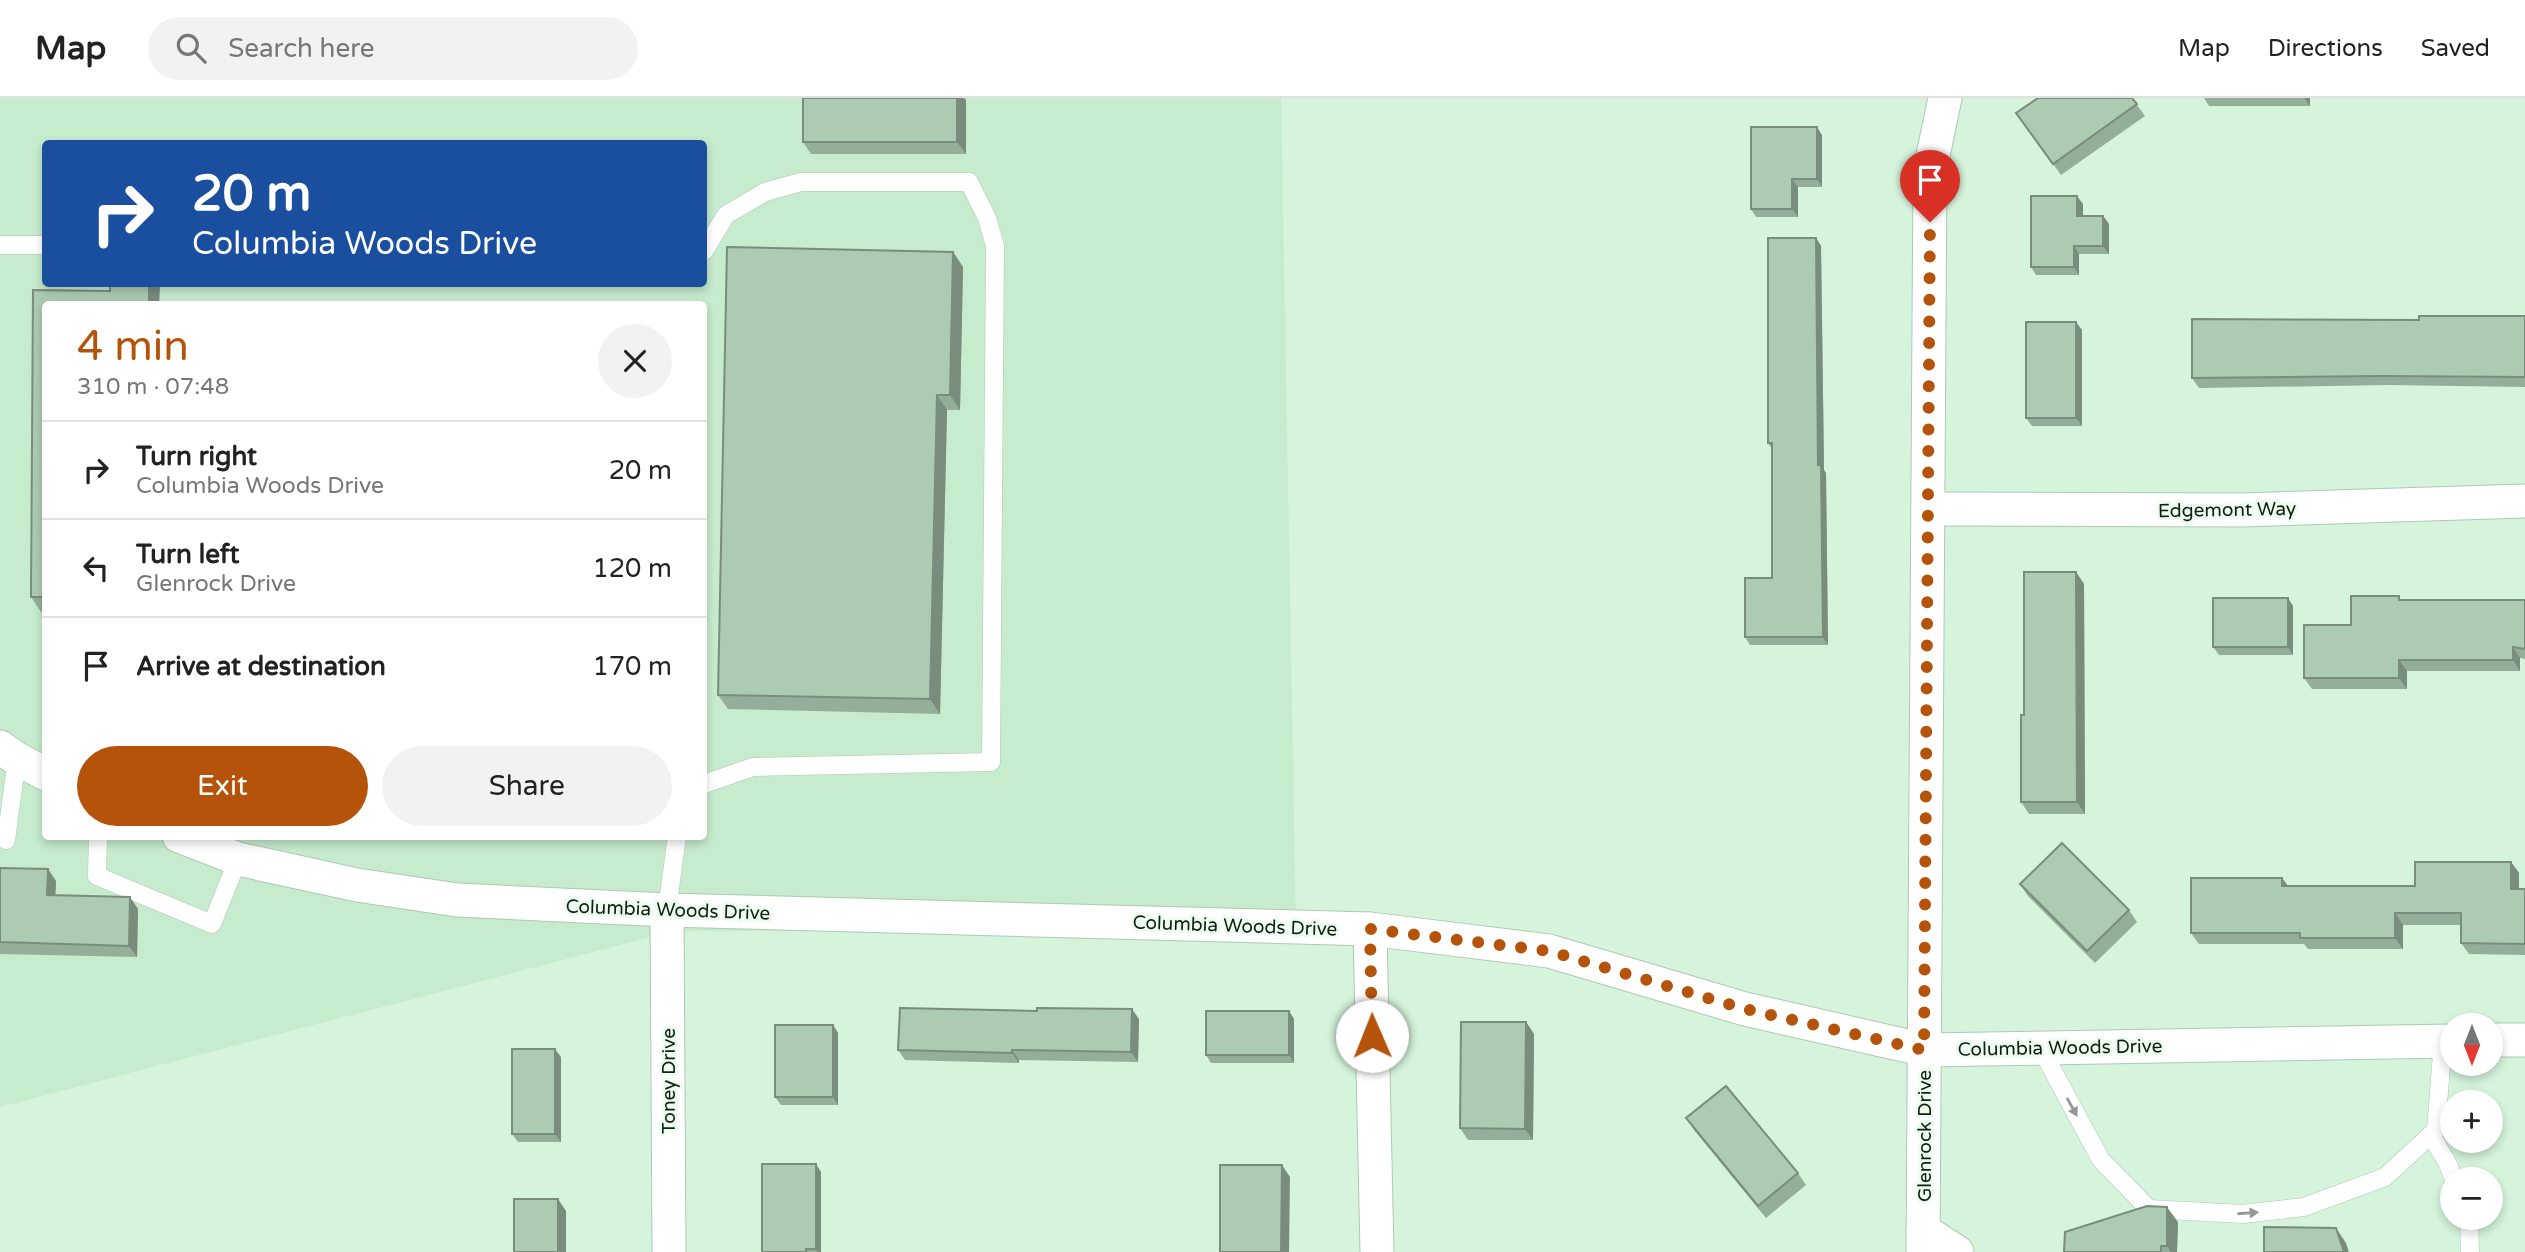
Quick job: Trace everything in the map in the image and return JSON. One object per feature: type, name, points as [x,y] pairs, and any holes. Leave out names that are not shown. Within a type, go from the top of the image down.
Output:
[{"type":"street","name":"Glenrock Drive","points":[[1923,1241],[1930,170],[1944,98]]},
{"type":"street","name":"Edgemont Way","points":[[1928,509],[2242,510],[2525,501]]},
{"type":"street","points":[[8,753],[42,772]]},
{"type":"street","name":"Columbia Woods Drive","points":[[198,840],[238,859],[357,885],[457,900],[667,910],[1370,929],[1549,951],[1745,1009],[1924,1050],[2440,1041]]},
{"type":"street","name":"Toney Drive","points":[[667,910],[669,1252]]},
{"type":"street","points":[[1370,929],[1377,1252]]},
{"type":"street","points":[[2503,1040],[2525,1040]]},
{"type":"street","points":[[1923,1241],[1957,1252]]},
{"type":"lane","points":[[707,246],[726,215],[765,192],[801,182],[969,182],[987,218],[995,246],[991,762],[753,766],[707,783]]},
{"type":"lane","points":[[0,245],[42,245]]},
{"type":"lane","points":[[6,840],[8,753]]},
{"type":"lane","points":[[99,840],[97,876],[212,924],[238,859]]},
{"type":"lane","points":[[667,910],[676,840]]},
{"type":"lane","points":[[2040,1048],[2101,1160],[2149,1209],[2243,1214],[2304,1207],[2385,1177],[2436,1130],[2443,1076]]},
{"type":"lane","points":[[2431,1135],[2449,1167]]},
{"type":"lane","points":[[2469,1230],[2470,1252]]},
{"type":"shaded area","points":[[0,98],[1281,98],[1296,931],[673,931],[0,1107]]},
{"type":"building","points":[[803,98],[957,98],[957,142],[803,142]]},
{"type":"building","points":[[2038,98],[2132,98],[2137,104],[2053,164],[2016,113]]},
{"type":"building","points":[[1751,127],[1817,127],[1817,179],[1792,179],[1792,209],[1751,209]]},
{"type":"building","points":[[2031,196],[2077,196],[2077,216],[2103,216],[2103,246],[2074,246],[2074,267],[2031,267]]},
{"type":"building","points":[[1768,238],[1816,238],[1823,637],[1745,637],[1745,578],[1772,578],[1772,443],[1768,443]]},
{"type":"building","points":[[727,247],[953,252],[950,395],[937,395],[930,699],[718,695]]},
{"type":"building","points":[[110,287],[149,287],[149,301],[42,301],[42,597],[31,597],[33,290],[110,291]]},
{"type":"building","points":[[2419,316],[2525,316],[2525,377],[2192,378],[2192,319],[2419,320]]},
{"type":"building","points":[[2026,322],[2076,322],[2076,418],[2026,418]]},
{"type":"building","points":[[2024,572],[2076,572],[2077,802],[2021,802]]},
{"type":"building","points":[[2351,596],[2399,596],[2399,600],[2525,600],[2525,649],[2513,647],[2513,660],[2399,660],[2399,678],[2304,678],[2304,625],[2351,625]]},
{"type":"building","points":[[2213,598],[2288,598],[2288,647],[2213,647]]},
{"type":"building","points":[[2062,843],[2129,910],[2087,951],[2020,884]]},
{"type":"building","points":[[2415,862],[2511,862],[2511,889],[2525,889],[2525,944],[2461,943],[2461,913],[2395,913],[2395,938],[2300,938],[2300,933],[2191,933],[2191,878],[2282,878],[2282,886],[2415,886]]},
{"type":"building","points":[[0,868],[48,869],[47,895],[130,897],[129,946],[0,942]]},
{"type":"building","points":[[900,1008],[1037,1011],[1037,1008],[1132,1009],[1131,1052],[898,1050]]},
{"type":"building","points":[[1206,1011],[1289,1011],[1289,1055],[1206,1055]]},
{"type":"building","points":[[1461,1022],[1526,1022],[1525,1129],[1460,1128]]},
{"type":"building","points":[[775,1025],[833,1025],[833,1097],[775,1097]]},
{"type":"building","points":[[512,1049],[555,1049],[555,1134],[512,1134]]},
{"type":"building","points":[[1726,1086],[1798,1173],[1758,1206],[1686,1118]]},
{"type":"building","points":[[762,1164],[816,1164],[816,1249],[806,1249],[806,1252],[762,1252]]},
{"type":"building","points":[[1220,1165],[1282,1165],[1281,1252],[1220,1252]]},
{"type":"building","points":[[514,1199],[558,1199],[558,1252],[514,1252]]},
{"type":"building","points":[[2147,1206],[2167,1207],[2167,1246],[2161,1246],[2161,1252],[2064,1252],[2065,1232]]},
{"type":"building","points":[[2264,1227],[2336,1228],[2344,1252],[2264,1252]]},
{"type":"route","points":[[1372,1036],[1370,929],[1549,951],[1745,1009],[1924,1050],[1930,222]]}]
